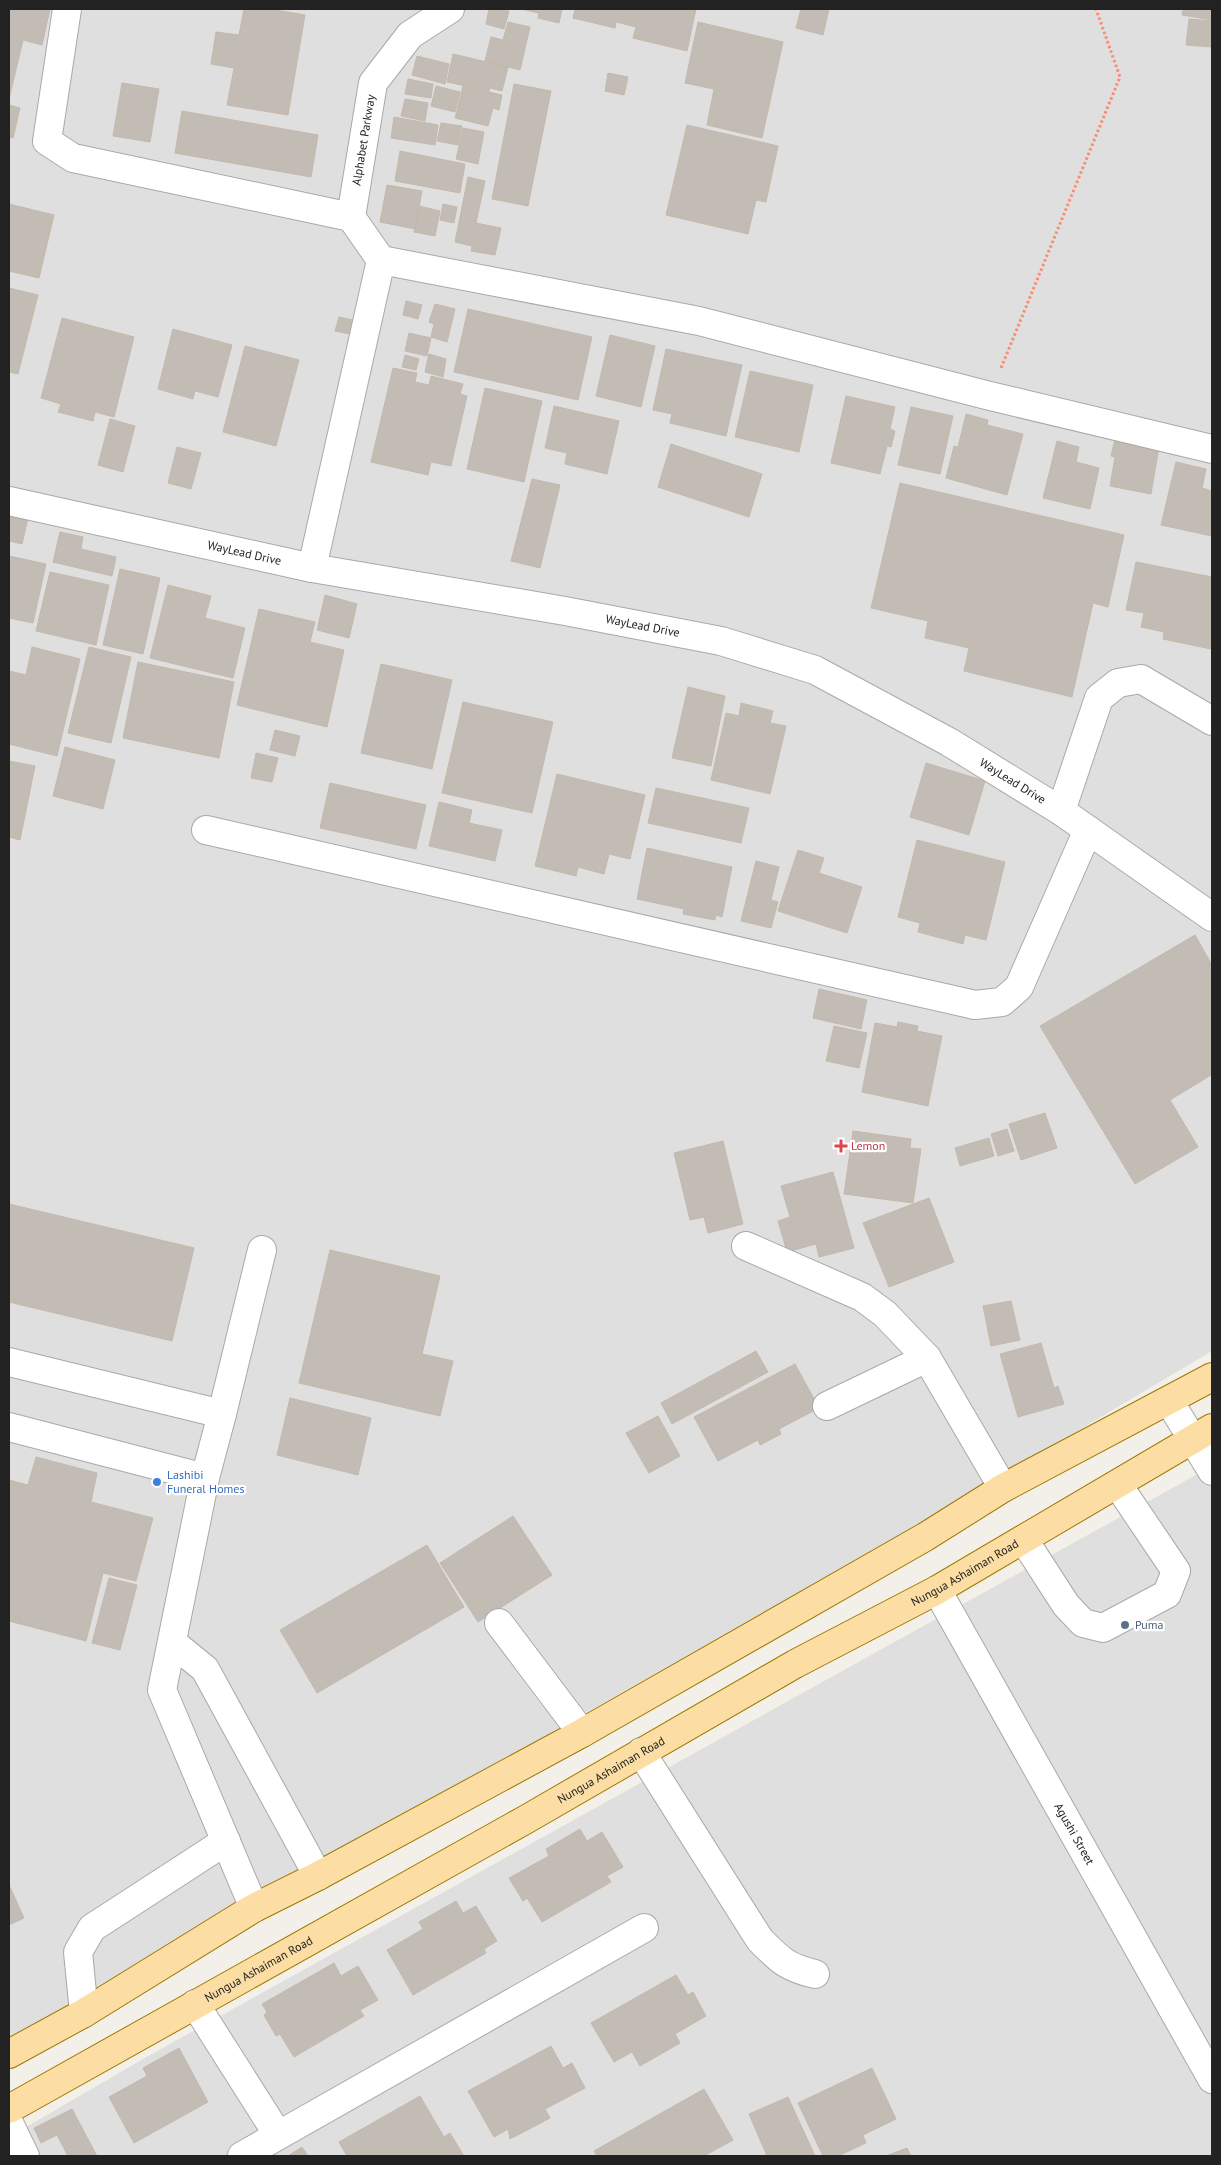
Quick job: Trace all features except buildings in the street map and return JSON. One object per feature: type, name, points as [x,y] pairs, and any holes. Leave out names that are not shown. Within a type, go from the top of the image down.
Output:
[{"type":"main road","points":[[9,2054],[84,2013],[254,1908],[318,1876],[582,1733],[925,1537],[1004,1488],[1212,1377]]},
{"type":"main road","name":"Nungua Ashaiman Road","points":[[9,2109],[796,1664],[937,1590],[1118,1485],[1203,1433]]},
{"type":"street","points":[[67,9],[46,141],[73,158],[351,217],[381,260],[699,321],[990,396],[1212,449]]},
{"type":"street","name":"Alphabet Parkway","points":[[351,217],[373,83],[410,35],[450,9]]},
{"type":"street","points":[[312,568],[381,260]]},
{"type":"street","name":"WayLead Drive","points":[[9,501],[312,568],[565,611],[721,641],[815,670],[949,742],[1061,811],[1212,917]]},
{"type":"street","points":[[1061,811],[1099,698],[1118,683],[1141,679],[1212,721]]},
{"type":"street","points":[[206,830],[975,1005],[1002,1002],[1019,986],[1088,830]]},
{"type":"street","points":[[746,1246],[862,1297],[885,1314],[927,1358],[1004,1488]]},
{"type":"street","points":[[254,1908],[162,1690],[205,1478],[262,1250]]},
{"type":"street","points":[[827,1406],[927,1358]]},
{"type":"street","points":[[9,1362],[222,1414]]},
{"type":"street","points":[[1169,1401],[1203,1433],[1212,1471]]},
{"type":"street","points":[[9,1427],[205,1478]]},
{"type":"street","points":[[1024,1540],[1066,1605],[1083,1623],[1103,1628],[1167,1594],[1176,1571],[1118,1485]]},
{"type":"street","name":"Agushi Street","points":[[937,1590],[1212,2079]]},
{"type":"street","points":[[499,1623],[582,1733]]},
{"type":"street","points":[[172,1643],[205,1669],[318,1876]]},
{"type":"street","points":[[642,1752],[760,1940],[778,1958],[794,1969],[815,1974]]},
{"type":"street","points":[[84,2013],[78,1952],[92,1928],[226,1841]]},
{"type":"street","points":[[242,2156],[644,1928]]},
{"type":"street","points":[[195,2004],[278,2135]]},
{"type":"street","points":[[9,2123],[25,2156]]},
{"type":"path","points":[[990,396],[1120,77],[1096,9]]},
{"type":"shaded area","points":[[9,9],[1212,9],[1212,1351],[981,1488],[9,2041]]},
{"type":"shaded area","points":[[1212,1466],[1212,2156],[9,2156],[9,2137],[150,2055]]},
{"type":"place","name":"Lemon","points":[[841,1146]]},
{"type":"place","name":"Lashibi Funeral Homes","points":[[157,1482]]},
{"type":"place","name":"Puma","points":[[1125,1625]]}]
